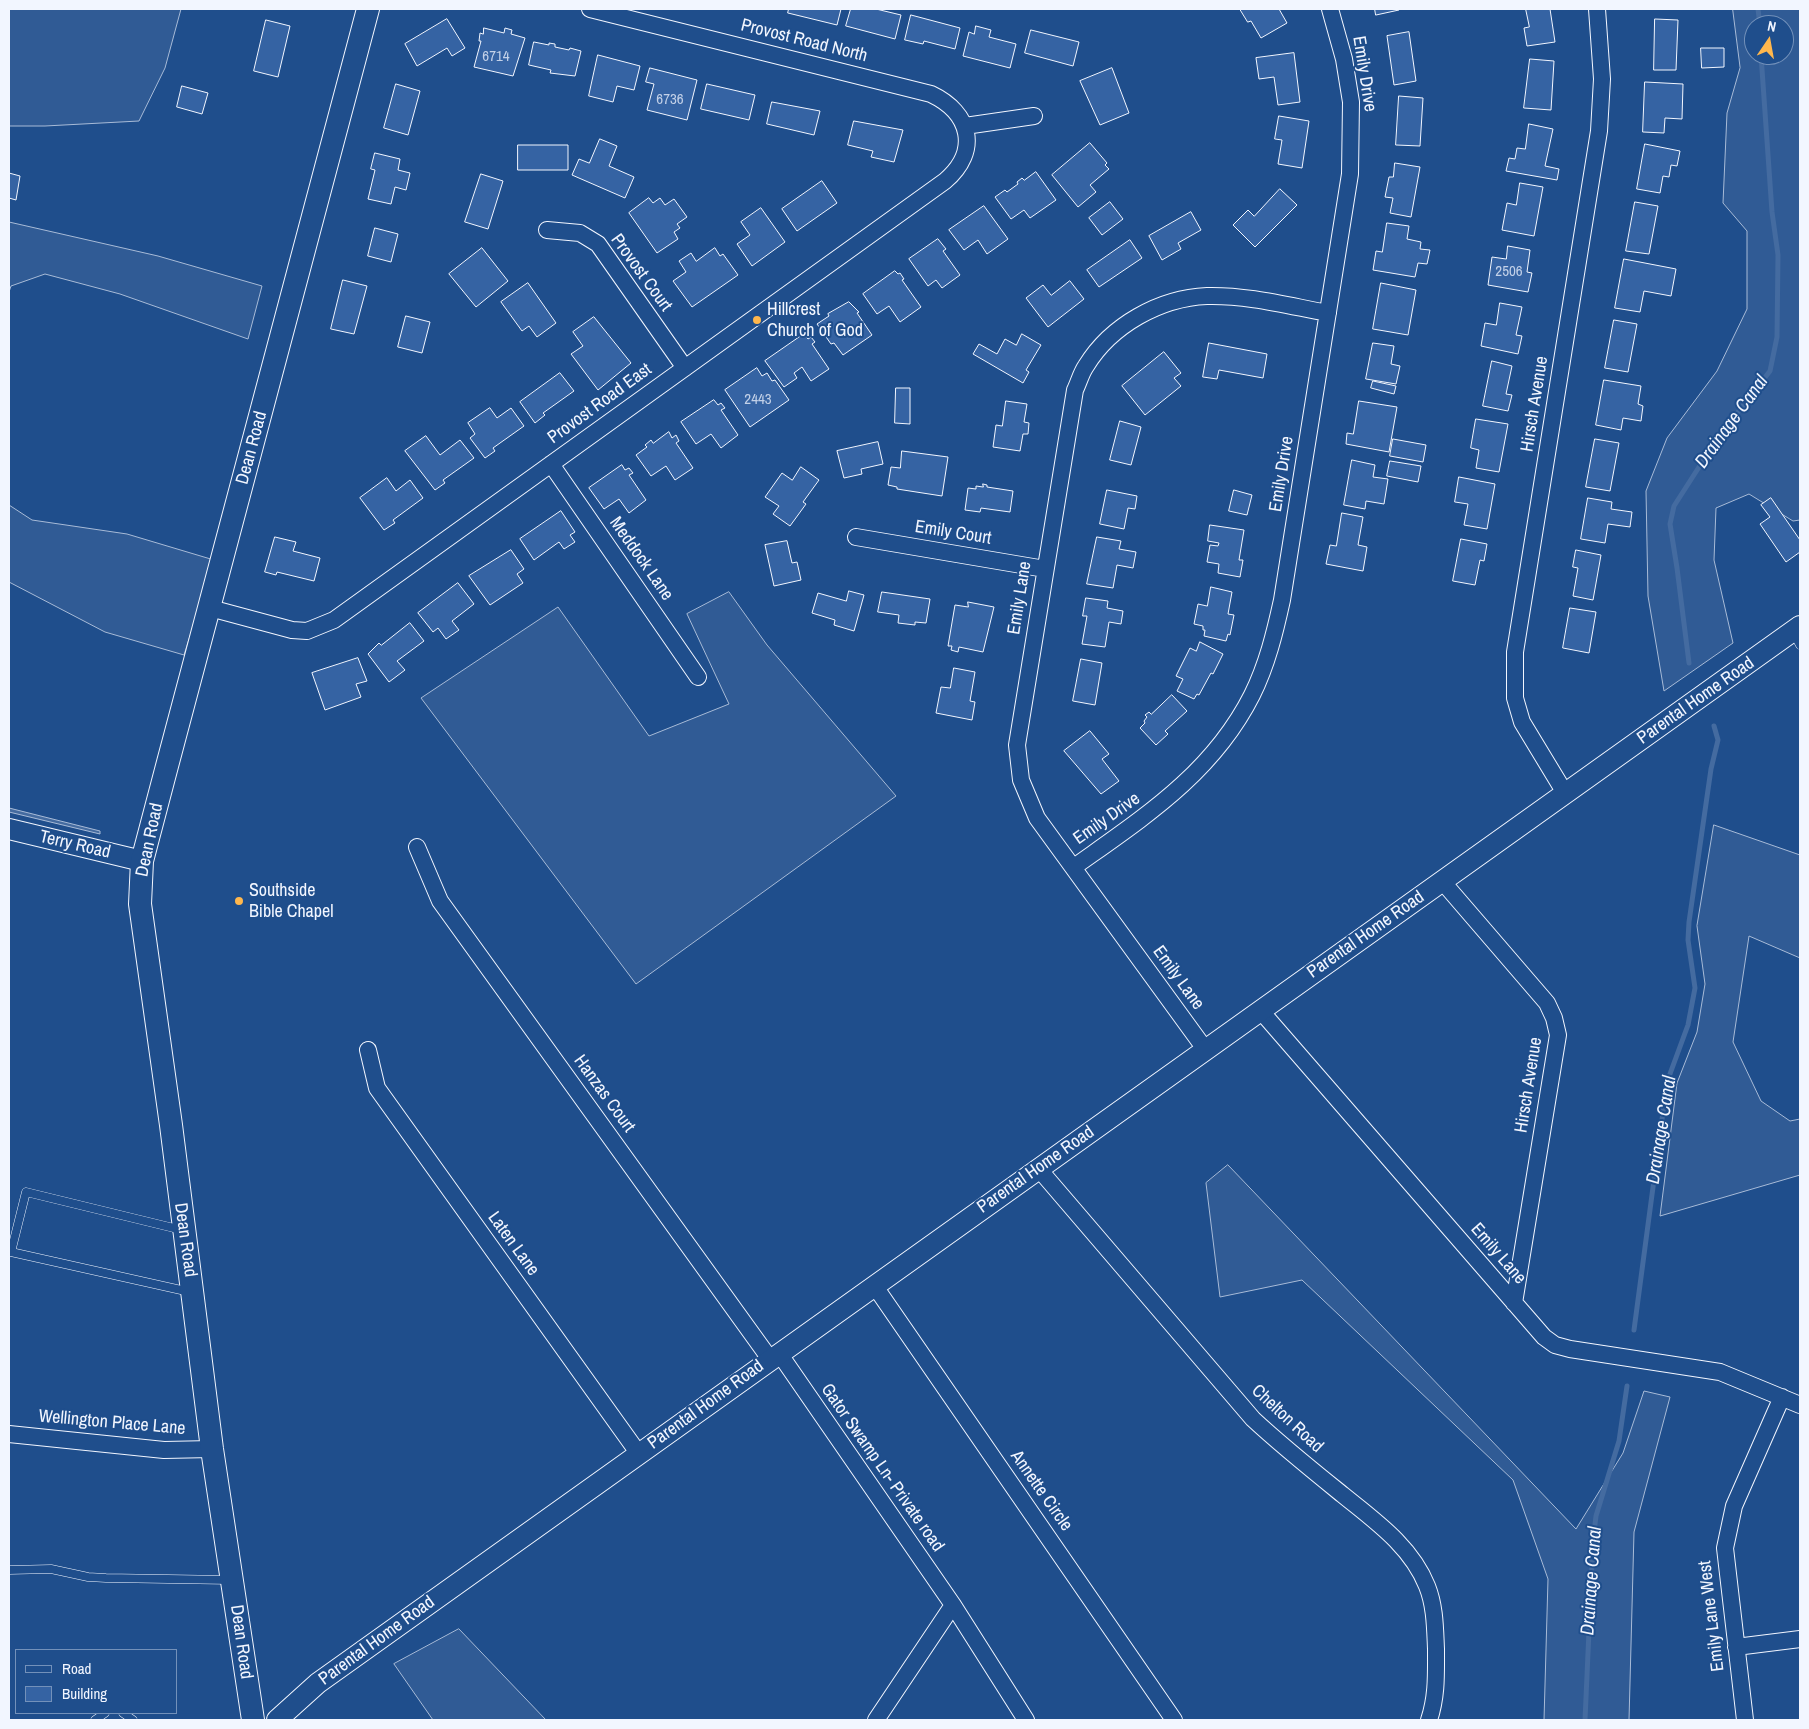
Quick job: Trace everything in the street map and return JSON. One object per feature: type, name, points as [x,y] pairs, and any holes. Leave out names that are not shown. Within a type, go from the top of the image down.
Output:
[{"type":"main road","name":"Dean Road","points":[[253,1720],[212,1449],[171,1125],[142,926],[140,904],[142,861],[368,9]]},
{"type":"street","name":"Provost Road North","points":[[590,9],[931,94],[944,100],[957,111],[965,126]]},
{"type":"street","name":"Emily Drive","points":[[1074,867],[1164,802],[1194,776],[1223,742],[1253,693],[1274,634],[1282,600],[1347,203],[1352,140],[1351,102],[1344,59],[1330,9]]},
{"type":"street","name":"Hirsch Avenue","points":[[1565,793],[1522,722],[1515,698],[1515,652],[1599,131],[1602,79],[1597,9]]},
{"type":"street","points":[[965,126],[1034,116]]},
{"type":"street","name":"Provost Road East","points":[[210,608],[292,630],[307,631],[322,627],[945,181],[956,172],[964,158],[966,143],[965,126]]},
{"type":"street","name":"Provost Court","points":[[547,230],[580,233],[598,244],[685,368]]},
{"type":"street","name":"Emily Lane","points":[[1205,1049],[1037,818],[1028,799],[1018,761],[1019,727],[1045,569],[1075,390],[1085,366],[1117,330],[1138,316],[1158,307],[1206,296],[1255,300],[1328,313]]},
{"type":"street","name":"Meddock Lane","points":[[550,464],[698,678]]},
{"type":"street","name":"Emily Court","points":[[856,537],[1045,569]]},
{"type":"street","name":"Parental Home Road","points":[[277,1720],[318,1683],[774,1356],[1565,793],[1798,634]]},
{"type":"street","name":"Terry Road","points":[[9,829],[142,861]]},
{"type":"street","name":"Hanzas Court","points":[[417,846],[440,901],[774,1356]]},
{"type":"street","name":"Hirsch Avenue","points":[[1442,881],[1547,1003],[1554,1018],[1558,1035],[1514,1303]]},
{"type":"street","name":"Emily Lane","points":[[1260,1010],[1544,1337],[1555,1345],[1570,1349],[1720,1372],[1800,1404]]},
{"type":"street","name":"Laten Lane","points":[[368,1050],[377,1088],[639,1454]]},
{"type":"street","name":"Chelton Road","points":[[1038,1168],[1253,1419],[1274,1439],[1387,1531],[1418,1566],[1427,1587],[1434,1613],[1436,1686],[1434,1705],[1429,1720]]},
{"type":"street","name":"Annette Circle","points":[[874,1285],[1174,1720]]},
{"type":"street","name":"Gator Swamp Ln- Private road","points":[[774,1356],[953,1605],[1026,1720]]},
{"type":"street","name":"Emily Lane West","points":[[1745,1720],[1725,1566],[1728,1527],[1734,1506],[1782,1397]]},
{"type":"street","name":"Wellington Place Lane","points":[[9,1434],[164,1450],[212,1449]]},
{"type":"street","points":[[876,1720],[953,1605]]},
{"type":"street","points":[[1736,1647],[1800,1639]]},
{"type":"lane","points":[[184,1231],[26,1192],[10,1252],[192,1292]]},
{"type":"lane","points":[[9,1570],[51,1569],[88,1577],[106,1578],[232,1580]]},
{"type":"shaded area","points":[[9,9],[181,9],[165,68],[139,121],[9,126]]},
{"type":"shaded area","points":[[1733,9],[1800,9],[1800,520],[1793,521],[1749,494],[1716,508],[1714,560],[1733,643],[1664,691],[1648,596],[1646,491],[1667,438],[1717,371],[1747,309],[1747,231],[1723,203],[1727,113],[1740,68]]},
{"type":"shaded area","points":[[9,222],[158,256],[262,286],[248,339],[120,294],[45,274],[11,286],[9,292]]},
{"type":"shaded area","points":[[9,505],[32,520],[127,534],[214,560],[184,655],[105,632],[9,582]]},
{"type":"shaded area","points":[[729,592],[767,645],[896,796],[636,984],[421,698],[558,607],[649,736],[729,704],[687,614]]},
{"type":"shaded area","points":[[9,808],[100,831],[100,834],[9,812]]},
{"type":"shaded area","points":[[1714,825],[1800,855],[1800,958],[1749,936],[1733,1042],[1761,1101],[1790,1121],[1800,1119],[1800,1175],[1660,1216],[1677,1083],[1697,1032],[1705,984],[1697,926]]},
{"type":"shaded area","points":[[1228,1165],[1576,1529],[1623,1453],[1644,1391],[1670,1397],[1634,1532],[1629,1720],[1544,1720],[1548,1579],[1513,1480],[1302,1280],[1220,1297],[1206,1183]]},
{"type":"shaded area","points":[[459,1629],[546,1720],[433,1720],[394,1664]]},
{"type":"building","points":[[789,9],[841,9],[837,25],[788,13]]},
{"type":"building","points":[[851,9],[876,9],[901,15],[895,39],[846,26]]},
{"type":"building","points":[[1240,9],[1279,9],[1287,23],[1261,38],[1251,21],[1248,22]]},
{"type":"building","points":[[1375,9],[1398,9],[1399,10],[1376,15]]},
{"type":"building","points":[[1526,9],[1550,9],[1555,42],[1527,46],[1524,28],[1529,27]]},
{"type":"building","points":[[911,15],[960,28],[955,49],[924,41],[923,44],[905,40]]},
{"type":"building","points":[[447,19],[465,48],[452,56],[447,48],[417,66],[405,44]]},
{"type":"building","points":[[1655,19],[1678,20],[1676,70],[1654,70]]},
{"type":"building","points":[[266,20],[290,26],[278,77],[254,71]]},
{"type":"building","points":[[976,26],[991,30],[989,37],[1016,44],[1010,68],[963,56],[969,32],[974,34]]},
{"type":"building","points":[[484,28],[504,33],[505,28],[512,30],[511,34],[525,38],[513,76],[474,67],[481,41],[479,41],[480,33],[483,34]]},
{"type":"building","points":[[1031,30],[1079,42],[1073,66],[1025,53]]},
{"type":"building","points":[[1409,32],[1416,81],[1394,85],[1387,36]]},
{"type":"building","points":[[534,42],[549,45],[549,43],[555,44],[555,47],[581,51],[575,76],[550,73],[551,70],[529,65]]},
{"type":"building","points":[[1701,48],[1724,48],[1724,67],[1702,68]]},
{"type":"building","points":[[1294,53],[1300,102],[1278,105],[1274,77],[1259,79],[1256,58]]},
{"type":"building","points":[[598,55],[640,66],[634,90],[617,86],[613,102],[589,96]]},
{"type":"building","points":[[1530,59],[1554,61],[1551,110],[1524,108]]},
{"type":"building","points":[[650,68],[697,80],[687,120],[647,110],[654,84],[646,82]]},
{"type":"building","points":[[1112,68],[1129,113],[1100,125],[1080,81]]},
{"type":"building","points":[[1645,82],[1683,84],[1682,119],[1665,118],[1664,133],[1643,132]]},
{"type":"building","points":[[396,84],[420,91],[408,135],[384,128]]},
{"type":"building","points":[[707,84],[755,95],[749,120],[701,109]]},
{"type":"building","points":[[182,86],[208,93],[202,114],[177,107]]},
{"type":"building","points":[[1399,96],[1423,98],[1420,146],[1396,145]]},
{"type":"building","points":[[772,102],[820,111],[814,135],[767,124]]},
{"type":"building","points":[[1279,116],[1309,121],[1302,168],[1278,164],[1282,140],[1275,139]]},
{"type":"building","points":[[854,121],[903,130],[894,162],[871,157],[873,151],[848,145]]},
{"type":"building","points":[[1529,124],[1553,129],[1545,166],[1559,169],[1557,180],[1506,171],[1509,158],[1515,159],[1517,148],[1525,149]]},
{"type":"building","points":[[600,139],[617,146],[609,166],[634,177],[625,198],[572,175],[579,159],[589,163]]},
{"type":"building","points":[[1090,143],[1107,163],[1105,165],[1109,169],[1090,185],[1096,192],[1078,207],[1052,175]]},
{"type":"building","points":[[1645,144],[1680,151],[1677,166],[1671,165],[1669,177],[1663,176],[1660,193],[1637,189]]},
{"type":"building","points":[[518,145],[568,145],[568,170],[518,170]]},
{"type":"building","points":[[375,153],[400,159],[398,170],[410,173],[406,190],[395,187],[391,204],[368,199],[375,170],[371,169]]},
{"type":"building","points":[[1395,163],[1420,167],[1411,217],[1390,213],[1393,198],[1385,197],[1389,177],[1393,177]]},
{"type":"building","points":[[1036,172],[1056,200],[1030,218],[1024,210],[1011,219],[995,197],[1005,190],[1007,192],[1018,184],[1017,182],[1022,178],[1024,180]]},
{"type":"building","points":[[9,173],[20,176],[16,200],[9,198]]},
{"type":"building","points":[[481,174],[503,181],[488,229],[465,222]]},
{"type":"building","points":[[822,181],[837,203],[797,231],[782,209]]},
{"type":"building","points":[[1520,183],[1543,187],[1534,236],[1502,230],[1507,203],[1516,205]]},
{"type":"building","points":[[1280,189],[1297,205],[1255,247],[1233,225],[1248,210],[1254,216]]},
{"type":"building","points":[[649,198],[653,203],[660,198],[665,205],[674,199],[687,217],[677,224],[680,228],[674,232],[678,239],[657,253],[629,213]]},
{"type":"building","points":[[1110,202],[1123,219],[1102,235],[1089,218]]},
{"type":"building","points":[[1635,202],[1658,206],[1649,254],[1626,251]]},
{"type":"building","points":[[984,206],[1008,239],[987,254],[978,240],[964,250],[949,230]]},
{"type":"building","points":[[761,208],[785,242],[752,266],[737,244],[750,235],[741,222]]},
{"type":"building","points":[[1191,212],[1201,230],[1178,243],[1181,249],[1162,260],[1149,236]]},
{"type":"building","points":[[1387,223],[1409,226],[1407,239],[1421,242],[1420,249],[1430,250],[1427,264],[1418,263],[1415,277],[1373,270],[1376,251],[1382,252]]},
{"type":"building","points":[[375,228],[398,234],[391,262],[368,256]]},
{"type":"building","points":[[938,239],[946,249],[943,251],[960,275],[942,288],[936,280],[928,286],[909,259]]},
{"type":"building","points":[[1130,240],[1142,258],[1099,287],[1087,270]]},
{"type":"building","points":[[1508,246],[1530,250],[1527,272],[1532,273],[1528,292],[1488,285],[1492,257],[1506,259]]},
{"type":"building","points":[[482,248],[508,281],[476,307],[449,274]]},
{"type":"building","points":[[715,248],[720,256],[723,254],[738,275],[692,307],[673,281],[686,272],[679,261],[691,253],[696,261]]},
{"type":"building","points":[[1624,259],[1676,269],[1671,296],[1644,291],[1640,312],[1615,308]]},
{"type":"building","points":[[895,271],[898,274],[900,273],[904,279],[902,280],[921,307],[900,322],[889,306],[877,314],[863,294]]},
{"type":"building","points":[[343,280],[367,286],[354,334],[331,329]]},
{"type":"building","points":[[1070,281],[1084,299],[1048,327],[1026,298],[1043,285],[1051,295]]},
{"type":"building","points":[[528,283],[556,323],[537,337],[529,326],[522,331],[501,302]]},
{"type":"building","points":[[1381,283],[1416,290],[1408,335],[1373,329]]},
{"type":"building","points":[[849,302],[859,312],[857,313],[872,335],[843,355],[834,343],[831,344],[817,324],[829,316],[828,314]]},
{"type":"building","points":[[1500,303],[1522,307],[1516,335],[1522,336],[1518,354],[1481,346],[1485,323],[1496,325]]},
{"type":"building","points":[[406,316],[430,322],[422,353],[398,347]]},
{"type":"building","points":[[594,317],[631,363],[598,390],[571,354],[583,346],[573,332]]},
{"type":"building","points":[[1614,320],[1637,324],[1628,372],[1605,368]]},
{"type":"building","points":[[804,334],[808,339],[811,337],[815,342],[812,344],[829,369],[811,381],[802,367],[794,373],[797,378],[784,387],[765,361]]},
{"type":"building","points":[[1022,334],[1041,345],[1026,370],[1029,372],[1023,383],[973,354],[979,344],[997,354],[1005,339],[1016,345]]},
{"type":"building","points":[[1209,343],[1267,354],[1263,378],[1219,370],[1217,379],[1203,377]]},
{"type":"building","points":[[1373,343],[1394,346],[1391,364],[1400,366],[1396,384],[1366,379]]},
{"type":"building","points":[[1164,352],[1181,373],[1174,378],[1181,386],[1145,415],[1122,386]]},
{"type":"building","points":[[1492,361],[1512,366],[1506,394],[1512,395],[1508,411],[1483,406]]},
{"type":"building","points":[[757,368],[762,376],[767,373],[772,381],[775,380],[789,400],[750,427],[725,390]]},
{"type":"building","points":[[560,373],[574,391],[543,413],[545,415],[535,423],[520,402]]},
{"type":"building","points":[[1604,380],[1641,386],[1638,404],[1643,406],[1641,421],[1623,418],[1621,430],[1596,425]]},
{"type":"building","points":[[1373,381],[1396,386],[1394,394],[1371,388]]},
{"type":"building","points":[[896,388],[910,388],[910,424],[895,423]]},
{"type":"building","points":[[714,400],[718,405],[721,403],[725,408],[721,410],[738,435],[721,448],[711,434],[696,444],[681,422]]},
{"type":"building","points":[[1006,401],[1027,404],[1024,422],[1029,423],[1028,434],[1023,434],[1020,451],[993,447],[996,425],[1002,426]]},
{"type":"building","points":[[1359,401],[1397,407],[1389,452],[1346,444],[1347,433],[1353,434]]},
{"type":"building","points":[[490,408],[497,418],[511,408],[524,426],[493,448],[495,451],[485,458],[470,438],[475,434],[468,423]]},
{"type":"building","points":[[1476,419],[1508,424],[1499,472],[1476,468],[1479,450],[1471,448]]},
{"type":"building","points":[[1120,421],[1141,427],[1131,465],[1110,460]]},
{"type":"building","points":[[669,432],[672,438],[676,435],[679,441],[676,443],[693,468],[675,480],[666,466],[651,476],[636,455],[647,447],[645,445],[651,440],[653,443]]},
{"type":"building","points":[[426,436],[440,455],[460,440],[474,458],[443,480],[445,483],[435,490],[405,451]]},
{"type":"building","points":[[1393,439],[1426,445],[1423,462],[1390,456]]},
{"type":"building","points":[[1595,439],[1619,443],[1610,491],[1586,487]]},
{"type":"building","points":[[878,442],[883,464],[861,469],[862,474],[844,478],[837,451]]},
{"type":"building","points":[[902,451],[948,457],[942,496],[897,489],[897,487],[888,485],[891,467],[900,468]]},
{"type":"building","points":[[1352,460],[1375,465],[1373,477],[1388,479],[1384,504],[1366,501],[1365,509],[1344,505]]},
{"type":"building","points":[[1390,461],[1421,466],[1418,482],[1387,476]]},
{"type":"building","points":[[622,465],[625,470],[629,468],[633,473],[629,475],[646,500],[629,513],[619,499],[604,509],[589,488]]},
{"type":"building","points":[[801,467],[819,480],[803,502],[806,504],[790,526],[773,514],[779,506],[765,497],[782,473],[792,480]]},
{"type":"building","points":[[1459,477],[1495,484],[1487,529],[1464,525],[1468,504],[1455,502]]},
{"type":"building","points":[[387,478],[396,491],[410,480],[423,498],[393,520],[395,523],[384,530],[360,498]]},
{"type":"building","points":[[983,484],[987,485],[987,487],[1013,491],[1010,512],[981,508],[980,512],[965,510],[968,488],[976,489],[976,486],[983,487]]},
{"type":"building","points":[[1107,490],[1137,496],[1135,509],[1128,508],[1124,529],[1100,524]]},
{"type":"building","points":[[1234,490],[1252,495],[1247,515],[1229,511]]},
{"type":"building","points":[[1588,498],[1612,502],[1611,509],[1632,512],[1630,527],[1608,524],[1605,543],[1581,539]]},
{"type":"building","points":[[1771,498],[1800,540],[1800,552],[1786,562],[1760,524],[1770,517],[1761,505]]},
{"type":"building","points":[[561,511],[575,532],[570,535],[575,542],[564,549],[559,542],[534,560],[520,539]]},
{"type":"building","points":[[1342,513],[1363,517],[1358,545],[1367,547],[1363,571],[1326,564],[1330,545],[1336,546]]},
{"type":"building","points":[[1210,525],[1244,530],[1239,560],[1243,560],[1240,577],[1218,573],[1219,564],[1207,562],[1210,545],[1218,546],[1219,543],[1208,541]]},
{"type":"building","points":[[275,537],[296,542],[293,551],[320,558],[314,581],[277,572],[276,575],[265,572]]},
{"type":"building","points":[[1097,537],[1121,541],[1119,549],[1136,552],[1133,568],[1117,565],[1113,588],[1087,584]]},
{"type":"building","points":[[1461,539],[1487,544],[1484,561],[1480,560],[1475,585],[1453,581]]},
{"type":"building","points":[[787,541],[792,563],[797,562],[801,580],[774,586],[765,545]]},
{"type":"building","points":[[511,550],[524,569],[517,574],[523,583],[490,605],[469,576]]},
{"type":"building","points":[[1576,550],[1601,555],[1593,600],[1573,596],[1578,568],[1573,567]]},
{"type":"building","points":[[458,583],[474,604],[452,621],[459,630],[446,639],[438,628],[433,632],[418,613]]},
{"type":"building","points":[[1211,587],[1232,592],[1228,614],[1234,615],[1230,635],[1228,634],[1226,641],[1204,636],[1205,630],[1203,630],[1203,626],[1194,624],[1198,604],[1207,606]]},
{"type":"building","points":[[849,591],[864,595],[854,631],[834,625],[835,620],[812,613],[818,593],[846,601]]},
{"type":"building","points":[[882,592],[930,599],[926,623],[915,622],[915,625],[898,623],[899,615],[878,612]]},
{"type":"building","points":[[1086,598],[1108,601],[1107,608],[1123,611],[1121,624],[1109,622],[1105,647],[1082,644],[1087,616],[1083,616]]},
{"type":"building","points":[[968,602],[994,607],[983,652],[959,647],[958,652],[951,650],[952,646],[948,646],[955,605],[968,607]]},
{"type":"building","points":[[1570,608],[1596,612],[1589,653],[1563,648]]},
{"type":"building","points":[[410,623],[424,641],[397,661],[405,670],[389,682],[368,654],[379,643],[381,645]]},
{"type":"building","points":[[1200,642],[1223,654],[1213,674],[1211,673],[1199,695],[1197,694],[1194,699],[1177,691],[1183,679],[1176,676],[1190,648],[1196,651]]},
{"type":"building","points":[[358,658],[367,681],[356,684],[361,697],[325,710],[312,673]]},
{"type":"building","points":[[1081,659],[1102,663],[1095,705],[1073,701]]},
{"type":"building","points":[[954,668],[975,672],[970,701],[975,702],[972,720],[936,713],[941,687],[950,688]]},
{"type":"building","points":[[1172,695],[1187,711],[1165,731],[1168,734],[1156,745],[1140,728],[1145,723],[1144,721],[1147,717],[1145,715],[1149,712],[1151,714]]},
{"type":"building","points":[[1090,731],[1109,754],[1102,759],[1119,781],[1101,794],[1064,751]]},
{"type":"waterway","name":"Drainage Canal","points":[[1758,9],[1759,15]]},
{"type":"waterway","name":"Drainage Canal","points":[[1689,663],[1670,524],[1674,506],[1717,439],[1770,371],[1777,337],[1778,255],[1772,212],[1762,65]]},
{"type":"waterway","name":"Drainage Canal","points":[[1634,1330],[1667,1082],[1688,1025],[1695,988],[1688,940],[1689,922],[1711,769],[1718,740],[1714,726]]},
{"type":"waterway","name":"Drainage Canal","points":[[1585,1720],[1593,1541],[1596,1516],[1619,1441],[1627,1386]]},
{"type":"place","name":"Hillcrest Church of God","points":[[757,320]]},
{"type":"place","name":"Southside Bible Chapel","points":[[239,901]]}]
